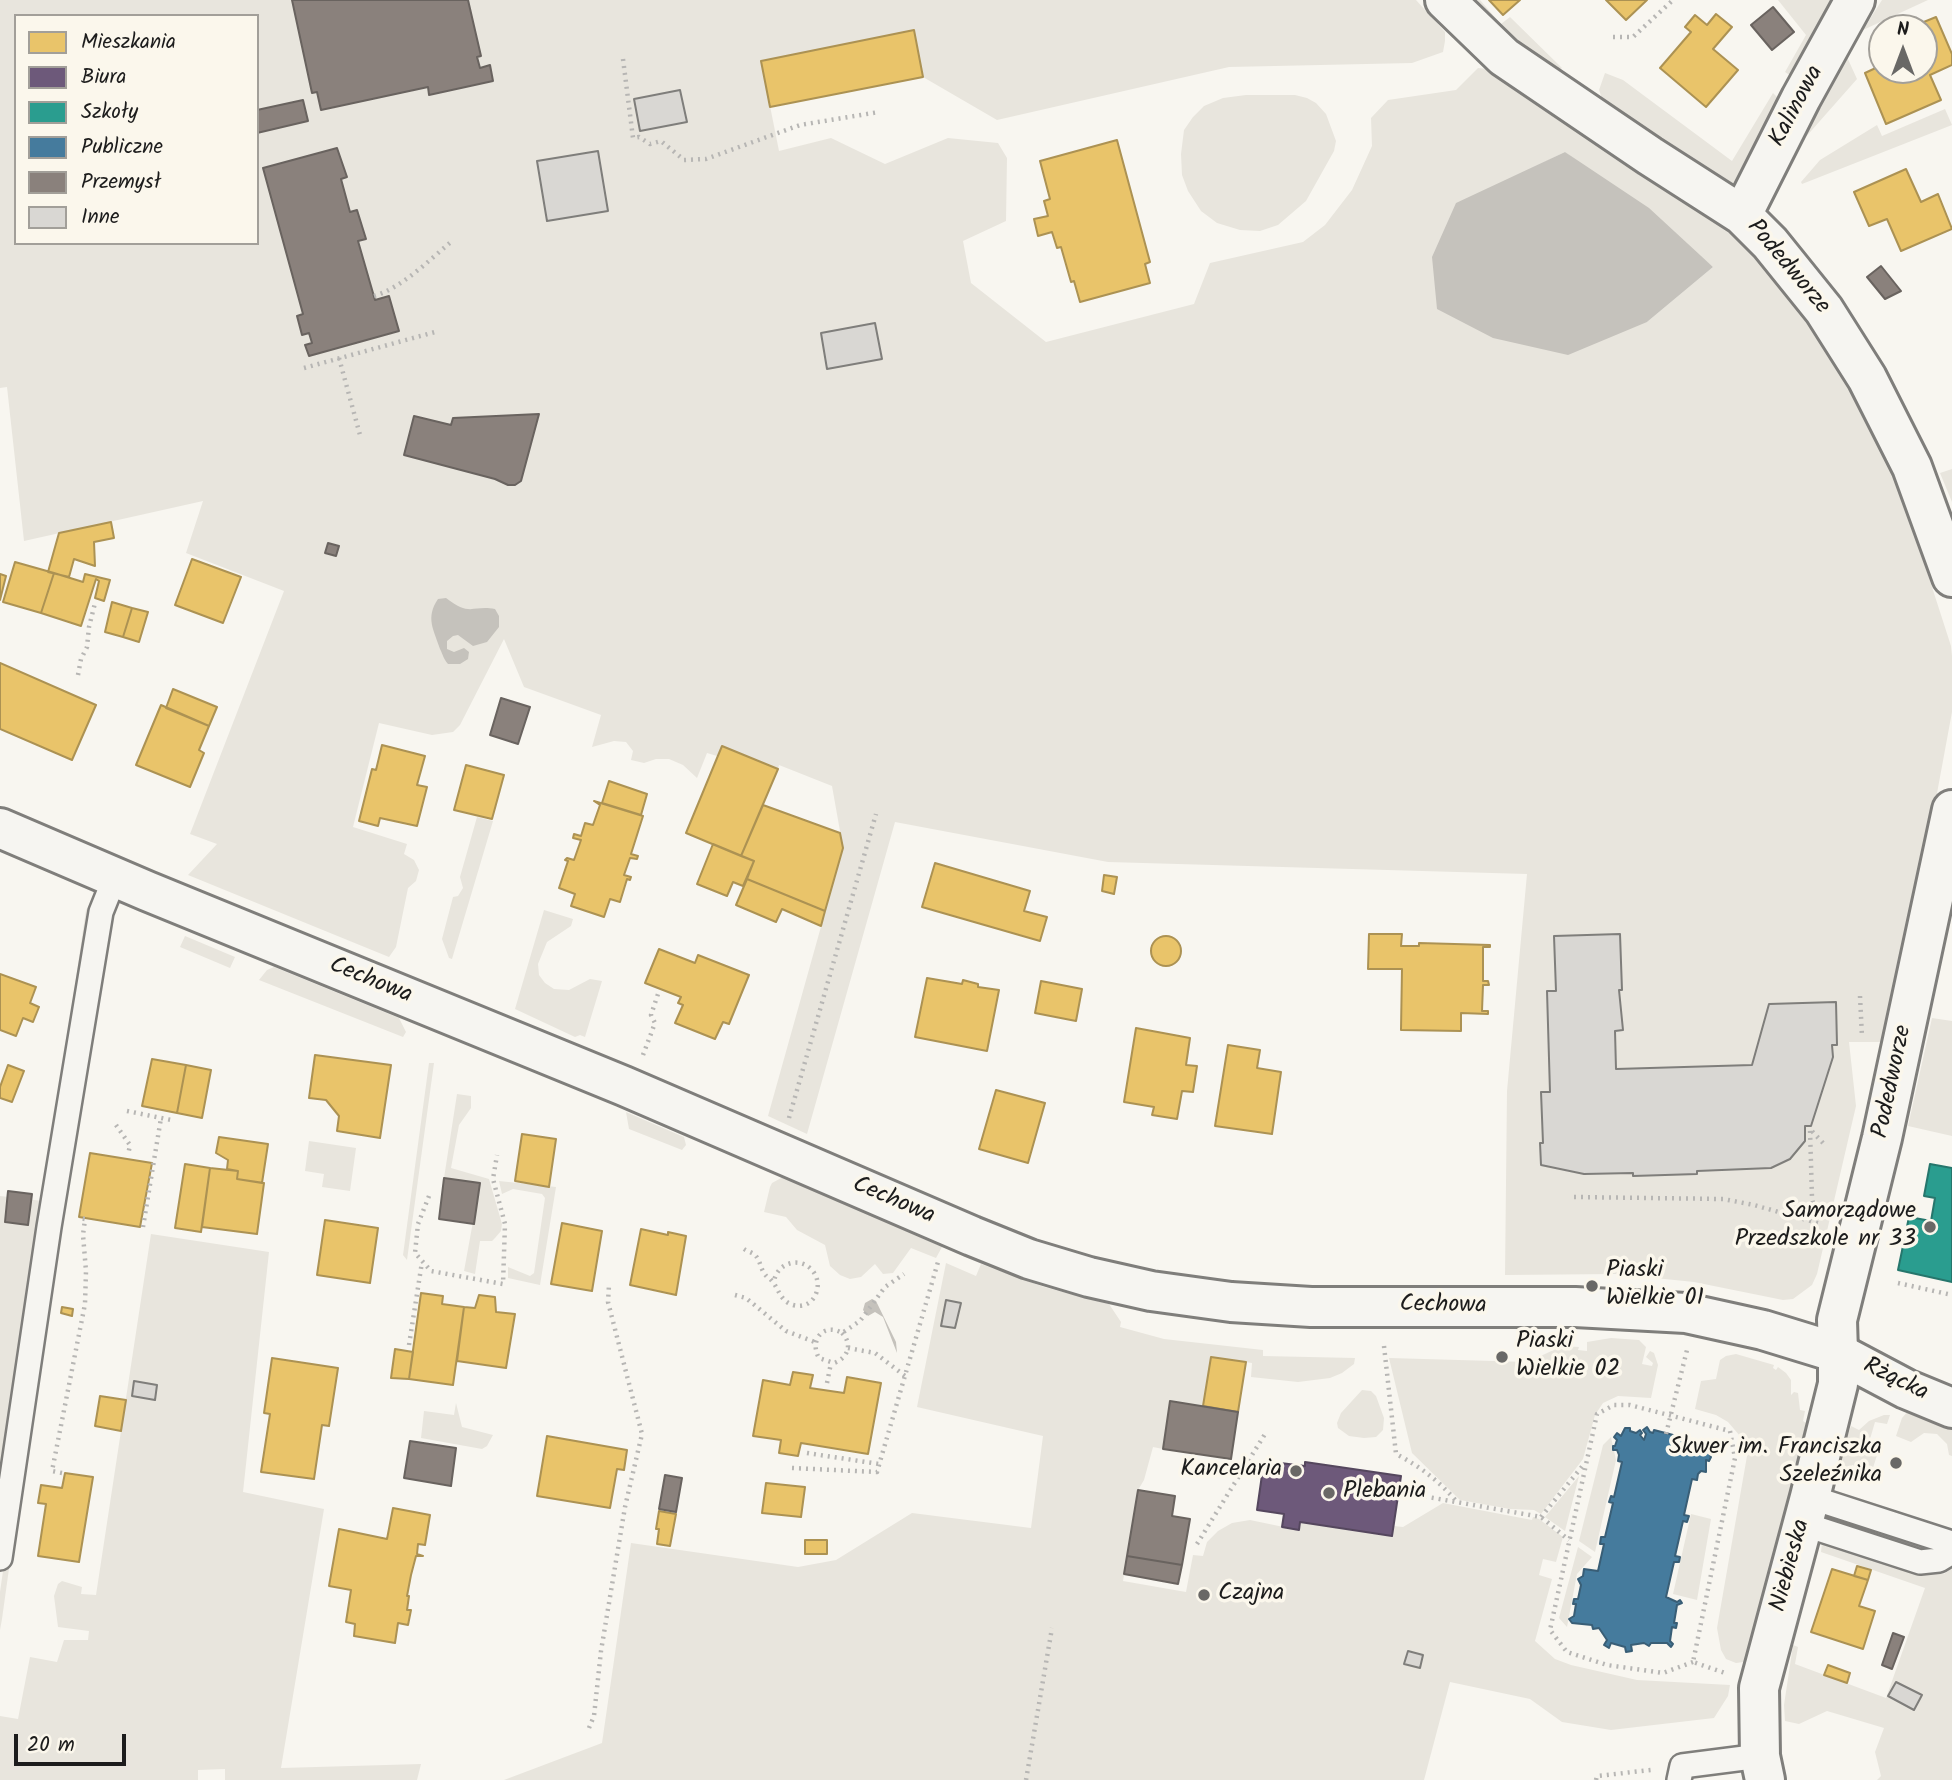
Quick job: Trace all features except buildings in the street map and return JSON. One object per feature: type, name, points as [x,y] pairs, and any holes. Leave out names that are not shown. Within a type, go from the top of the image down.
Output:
[{"type":"street","name":"Podedworze","points":[[1445,0],[1504,57],[1742,215],[1770,243],[1824,310],[1867,378],[1912,467],[1952,577]]},
{"type":"street","name":"Kalinowa","points":[[1742,215],[1801,98],[1855,0]]},
{"type":"street","name":"Podedworze","points":[[1838,1353],[1837,1320],[1882,1138],[1951,826]]},
{"type":"street","name":"Cechowa","points":[[0,828],[624,1086],[962,1232],[1029,1259],[1078,1274],[1151,1291],[1231,1302],[1311,1307],[1575,1307],[1686,1313],[1763,1330],[1838,1353]]},
{"type":"street","name":"Rżącka","points":[[1838,1353],[1906,1389],[1952,1408]]},
{"type":"street","name":"Niebieska","points":[[1762,1768],[1759,1688],[1838,1384],[1838,1353]]},
{"type":"lane","points":[[0,1558],[49,1227],[101,912],[115,877]]},
{"type":"lane","points":[[1807,1511],[1952,1544]]},
{"type":"lane","points":[[1807,1511],[1920,1562],[1939,1560],[1952,1552]]},
{"type":"lane","points":[[1680,1773],[1762,1768]]},
{"type":"path","points":[[1613,37],[1633,37],[1673,0]]},
{"type":"path","points":[[623,58],[632,138],[639,137],[650,144],[661,141],[684,160],[706,159],[800,125],[879,111]]},
{"type":"path","points":[[374,296],[396,285],[451,242]]},
{"type":"path","points":[[304,368],[435,332]]},
{"type":"path","points":[[339,358],[360,435]]},
{"type":"path","points":[[78,675],[80,659],[87,647],[95,603]]},
{"type":"path","points":[[787,1125],[876,814]]},
{"type":"path","points":[[640,1063],[655,1023],[651,1015],[658,993]]},
{"type":"path","points":[[1860,996],[1862,1042]]},
{"type":"path","points":[[127,1111],[172,1120]]},
{"type":"path","points":[[143,1227],[161,1118]]},
{"type":"path","points":[[116,1125],[130,1145],[128,1155]]},
{"type":"path","points":[[1574,1197],[1723,1199],[1829,1223],[1814,1207],[1812,1198],[1810,1129],[1823,1143]]},
{"type":"path","points":[[429,1196],[418,1224],[415,1253],[431,1271],[503,1284],[506,1224],[493,1179],[497,1155]]},
{"type":"path","points":[[62,1473],[52,1471],[85,1290],[85,1219],[72,1217]]},
{"type":"path","points":[[744,1249],[754,1254],[780,1295],[794,1305],[809,1303],[818,1291],[819,1283],[811,1269],[803,1264],[792,1263],[783,1265],[774,1282]]},
{"type":"path","points":[[792,1468],[877,1472],[939,1260]]},
{"type":"path","points":[[409,1345],[422,1261]]},
{"type":"path","points":[[842,1333],[853,1327],[885,1287],[904,1274]]},
{"type":"path","points":[[1898,1283],[1952,1294]]},
{"type":"path","points":[[589,1728],[594,1716],[601,1651],[625,1507],[642,1434],[608,1302],[609,1285]]},
{"type":"path","points":[[735,1295],[746,1298],[786,1331],[815,1342]]},
{"type":"path","points":[[825,1330],[837,1330],[846,1337],[848,1348],[844,1358],[831,1363],[819,1358],[815,1342],[825,1330]]},
{"type":"path","points":[[1384,1343],[1395,1454],[1418,1465],[1438,1481],[1457,1503]]},
{"type":"path","points":[[848,1348],[875,1353],[905,1376]]},
{"type":"path","points":[[827,1383],[831,1363]]},
{"type":"path","points":[[1666,1434],[1683,1365]]},
{"type":"path","points":[[1693,1662],[1735,1458],[1730,1431],[1630,1405],[1614,1405],[1597,1414],[1550,1630],[1567,1652],[1607,1665],[1663,1673],[1693,1662],[1732,1675]]},
{"type":"path","points":[[1197,1544],[1265,1434]]},
{"type":"path","points":[[807,1453],[879,1464]]},
{"type":"path","points":[[1541,1517],[1587,1460]]},
{"type":"path","points":[[1411,1494],[1541,1517],[1569,1540]]},
{"type":"path","points":[[1026,1780],[1052,1629]]},
{"type":"path","points":[[1596,1780],[1597,1776],[1680,1773]]},
{"type":"shaded area","points":[[0,0],[1416,0],[1445,32],[1445,41],[1443,52],[1412,63],[1229,67],[997,120],[923,77],[914,31],[761,61],[779,151],[831,138],[885,164],[948,138],[998,143],[1007,158],[1006,221],[963,241],[971,283],[1046,342],[1194,304],[1210,263],[1303,242],[1325,225],[1352,190],[1372,146],[1371,118],[1388,100],[1456,90],[1478,68],[1488,69],[1728,231],[1763,260],[1803,309],[1839,369],[1902,494],[1952,656],[1952,712],[1918,896],[1882,1042],[1849,1042],[1856,1106],[1817,1274],[1812,1285],[1793,1299],[1783,1300],[1694,1282],[1616,1274],[1505,1275],[1507,1091],[1527,874],[1108,862],[895,822],[807,1134],[768,1116],[843,848],[832,786],[779,765],[778,769],[772,767],[722,746],[717,756],[707,753],[697,778],[683,765],[669,759],[644,763],[631,760],[633,751],[626,742],[614,741],[592,747],[601,715],[524,687],[504,639],[460,725],[453,732],[432,735],[379,723],[353,827],[407,844],[404,854],[414,860],[419,870],[416,881],[408,888],[396,947],[389,957],[188,875],[217,844],[190,834],[284,591],[186,553],[203,501],[24,541],[7,387],[0,388]],"holes":[[[1565,152],[1713,267],[1647,322],[1522,173]]]},
{"type":"shaded area","points":[[1476,0],[1480,0],[1501,24],[1510,17],[1562,68],[1557,71],[1551,69],[1498,25]]},
{"type":"shaded area","points":[[1778,0],[1831,0],[1822,36],[1794,78],[1785,72],[1806,35]]},
{"type":"shaded area","points":[[1882,0],[1928,0],[1898,14],[1873,14]]},
{"type":"shaded area","points":[[1847,57],[1857,79],[1789,156],[1788,153]]},
{"type":"shaded area","points":[[1605,73],[1623,80],[1732,161],[1773,93],[1779,104],[1740,180],[1728,186],[1605,107],[1599,90]]},
{"type":"shaded area","points":[[1295,95],[1307,98],[1326,114],[1336,141],[1334,151],[1306,201],[1278,225],[1260,231],[1240,230],[1217,223],[1201,211],[1188,191],[1182,175],[1184,130],[1193,117],[1204,106],[1223,98]]},
{"type":"shaded area","points":[[1945,109],[1952,125],[1802,184],[1820,160],[1877,125],[1882,136]]},
{"type":"shaded area","points":[[1565,152],[1649,208],[1713,267],[1647,322],[1568,355],[1493,338],[1437,309],[1432,257],[1456,203]]},
{"type":"shaded area","points":[[1952,469],[1952,502],[1940,473]]},
{"type":"shaded area","points":[[446,598],[466,609],[495,609],[499,616],[499,627],[487,642],[473,646],[458,635],[447,641],[447,649],[454,652],[464,648],[469,652],[468,659],[460,664],[446,662],[432,624],[434,606],[438,599]]},
{"type":"shaded area","points":[[477,817],[493,821],[452,959],[449,958],[442,939],[453,897],[458,896],[463,888],[460,877]]},
{"type":"shaded area","points":[[89,906],[91,915],[0,1508],[0,1196],[43,1201],[86,910]]},
{"type":"shaded area","points":[[544,910],[573,919],[571,926],[547,942],[538,964],[539,975],[545,983],[554,989],[569,990],[590,979],[602,981],[585,1037],[575,1037],[515,1009]]},
{"type":"shaded area","points":[[185,936],[235,957],[230,968],[180,947]]},
{"type":"shaded area","points":[[274,967],[399,1018],[406,1032],[403,1037],[259,980],[267,970]]},
{"type":"shaded area","name":"Samorządowe Przedszkole nr 33","points":[[1932,1018],[1952,1021],[1952,1136],[1908,1126]]},
{"type":"shaded area","points":[[429,1063],[434,1063],[407,1260],[403,1255]]},
{"type":"shaded area","points":[[457,1094],[471,1096],[471,1108],[459,1125],[451,1168],[489,1179],[502,1224],[501,1231],[492,1241],[480,1241],[475,1274],[464,1271],[480,1183],[444,1178]]},
{"type":"shaded area","points":[[626,1112],[684,1137],[686,1145],[682,1150],[629,1129]]},
{"type":"shaded area","points":[[309,1141],[356,1148],[350,1191],[322,1187],[324,1174],[305,1171]]},
{"type":"shaded area","points":[[783,1177],[942,1247],[936,1258],[911,1248],[893,1273],[883,1274],[875,1264],[861,1277],[850,1279],[840,1275],[830,1266],[825,1245],[797,1230],[786,1217],[764,1212],[772,1183]]},
{"type":"shaded area","points":[[499,1181],[556,1187],[540,1285],[508,1278],[508,1267],[530,1276],[534,1273],[545,1198],[542,1194],[513,1189],[502,1194]]},
{"type":"shaded area","points":[[151,1234],[269,1252],[243,1492],[324,1509],[281,1768],[421,1764],[417,1780],[225,1780],[225,1769],[198,1770],[198,1780],[0,1780],[0,1716],[18,1719],[30,1657],[57,1662],[64,1640],[88,1640],[89,1631],[58,1627],[54,1596],[58,1584],[62,1581],[82,1587],[81,1594],[96,1595]]},
{"type":"shaded area","points":[[946,1263],[976,1276],[981,1264],[1044,1287],[1109,1304],[1121,1322],[1120,1327],[1164,1339],[1263,1350],[1263,1356],[1355,1358],[1354,1364],[1342,1373],[1330,1378],[1298,1382],[1251,1377],[1252,1363],[1211,1357],[1203,1406],[1163,1449],[1153,1447],[1144,1480],[1138,1490],[1123,1581],[1186,1592],[1193,1555],[1203,1556],[1207,1542],[1218,1531],[1232,1523],[1250,1520],[1298,1530],[1300,1522],[1392,1535],[1394,1526],[1403,1527],[1443,1503],[1532,1520],[1533,1517],[1563,1537],[1556,1562],[1543,1559],[1539,1575],[1552,1579],[1535,1641],[1555,1659],[1571,1665],[1637,1680],[1730,1685],[1728,1696],[1714,1718],[1611,1730],[1562,1722],[1530,1699],[1450,1682],[1424,1780],[504,1780],[602,1743],[631,1543],[798,1567],[836,1560],[912,1513],[1031,1528],[1043,1436],[917,1407]]},
{"type":"shaded area","points":[[872,1299],[876,1301],[896,1342],[897,1353],[883,1317],[875,1312],[868,1316],[863,1310],[865,1303]]},
{"type":"shaded area","points":[[1611,1338],[1639,1340],[1646,1347],[1642,1364],[1652,1366],[1653,1363],[1646,1357],[1650,1351],[1654,1353],[1658,1365],[1651,1398],[1618,1396],[1603,1403],[1595,1415],[1583,1459],[1541,1514],[1534,1510],[1510,1509],[1460,1500],[1412,1453],[1389,1358],[1528,1362],[1562,1346],[1579,1347],[1578,1350],[1587,1351],[1587,1342]]},
{"type":"shaded area","points":[[1736,1354],[1774,1365],[1776,1370],[1778,1367],[1786,1373],[1791,1380],[1791,1395],[1798,1393],[1800,1410],[1805,1411],[1803,1421],[1806,1423],[1751,1661],[1736,1663],[1726,1659],[1721,1650],[1717,1628],[1747,1456],[1740,1436],[1728,1422],[1716,1415],[1695,1409],[1701,1381],[1716,1379],[1720,1360]]},
{"type":"shaded area","points":[[1362,1390],[1371,1391],[1376,1396],[1384,1418],[1383,1430],[1376,1437],[1349,1436],[1338,1428],[1341,1413]]},
{"type":"shaded area","points":[[456,1403],[462,1427],[493,1435],[487,1446],[482,1449],[421,1438],[424,1411],[454,1415]]},
{"type":"shaded area","points":[[1909,1410],[1952,1428],[1952,1456],[1949,1455],[1947,1444],[1937,1434],[1924,1433],[1911,1442],[1896,1436],[1902,1418]]},
{"type":"shaded area","points":[[1890,1415],[1887,1424],[1875,1422],[1868,1446],[1878,1452],[1872,1471],[1852,1465],[1845,1481],[1840,1468],[1840,1458],[1851,1426],[1859,1430],[1869,1421]]},
{"type":"shaded area","points":[[1611,1437],[1616,1460],[1595,1552],[1579,1541],[1603,1445]]},
{"type":"shaded area","points":[[1579,1476],[1565,1531],[1545,1517]]},
{"type":"shaded area","points":[[17,1511],[0,1630],[0,1592],[5,1557]]},
{"type":"shaded area","points":[[1691,1514],[1711,1519],[1697,1600],[1673,1594]]},
{"type":"shaded area","points":[[1822,1542],[1916,1574],[1944,1574],[1952,1568],[1952,1780],[1877,1780],[1881,1776],[1875,1752],[1884,1728],[1827,1711],[1799,1724],[1785,1721],[1784,1705],[1793,1645],[1798,1647],[1795,1664],[1886,1698],[1925,1588],[1821,1552]],"holes":[[[1896,1682],[1922,1695],[1914,1709],[1889,1697]]]},
{"type":"shaded area","points":[[1578,1547],[1592,1557],[1577,1574],[1567,1627],[1559,1618]]},
{"type":"place","name":"Samorządowe Przedszkole nr 33","points":[[1930,1227]]},
{"type":"place","name":"Piaski Wielkie 01","points":[[1592,1286]]},
{"type":"place","name":"Piaski Wielkie 02","points":[[1502,1357]]},
{"type":"place","name":"Skwer im. Franciszka Szeleźnika","points":[[1896,1463]]},
{"type":"place","name":"Kancelaria","points":[[1296,1471]]},
{"type":"place","name":"Plebania","points":[[1329,1493]]},
{"type":"place","name":"Czajna","points":[[1204,1595]]}]
